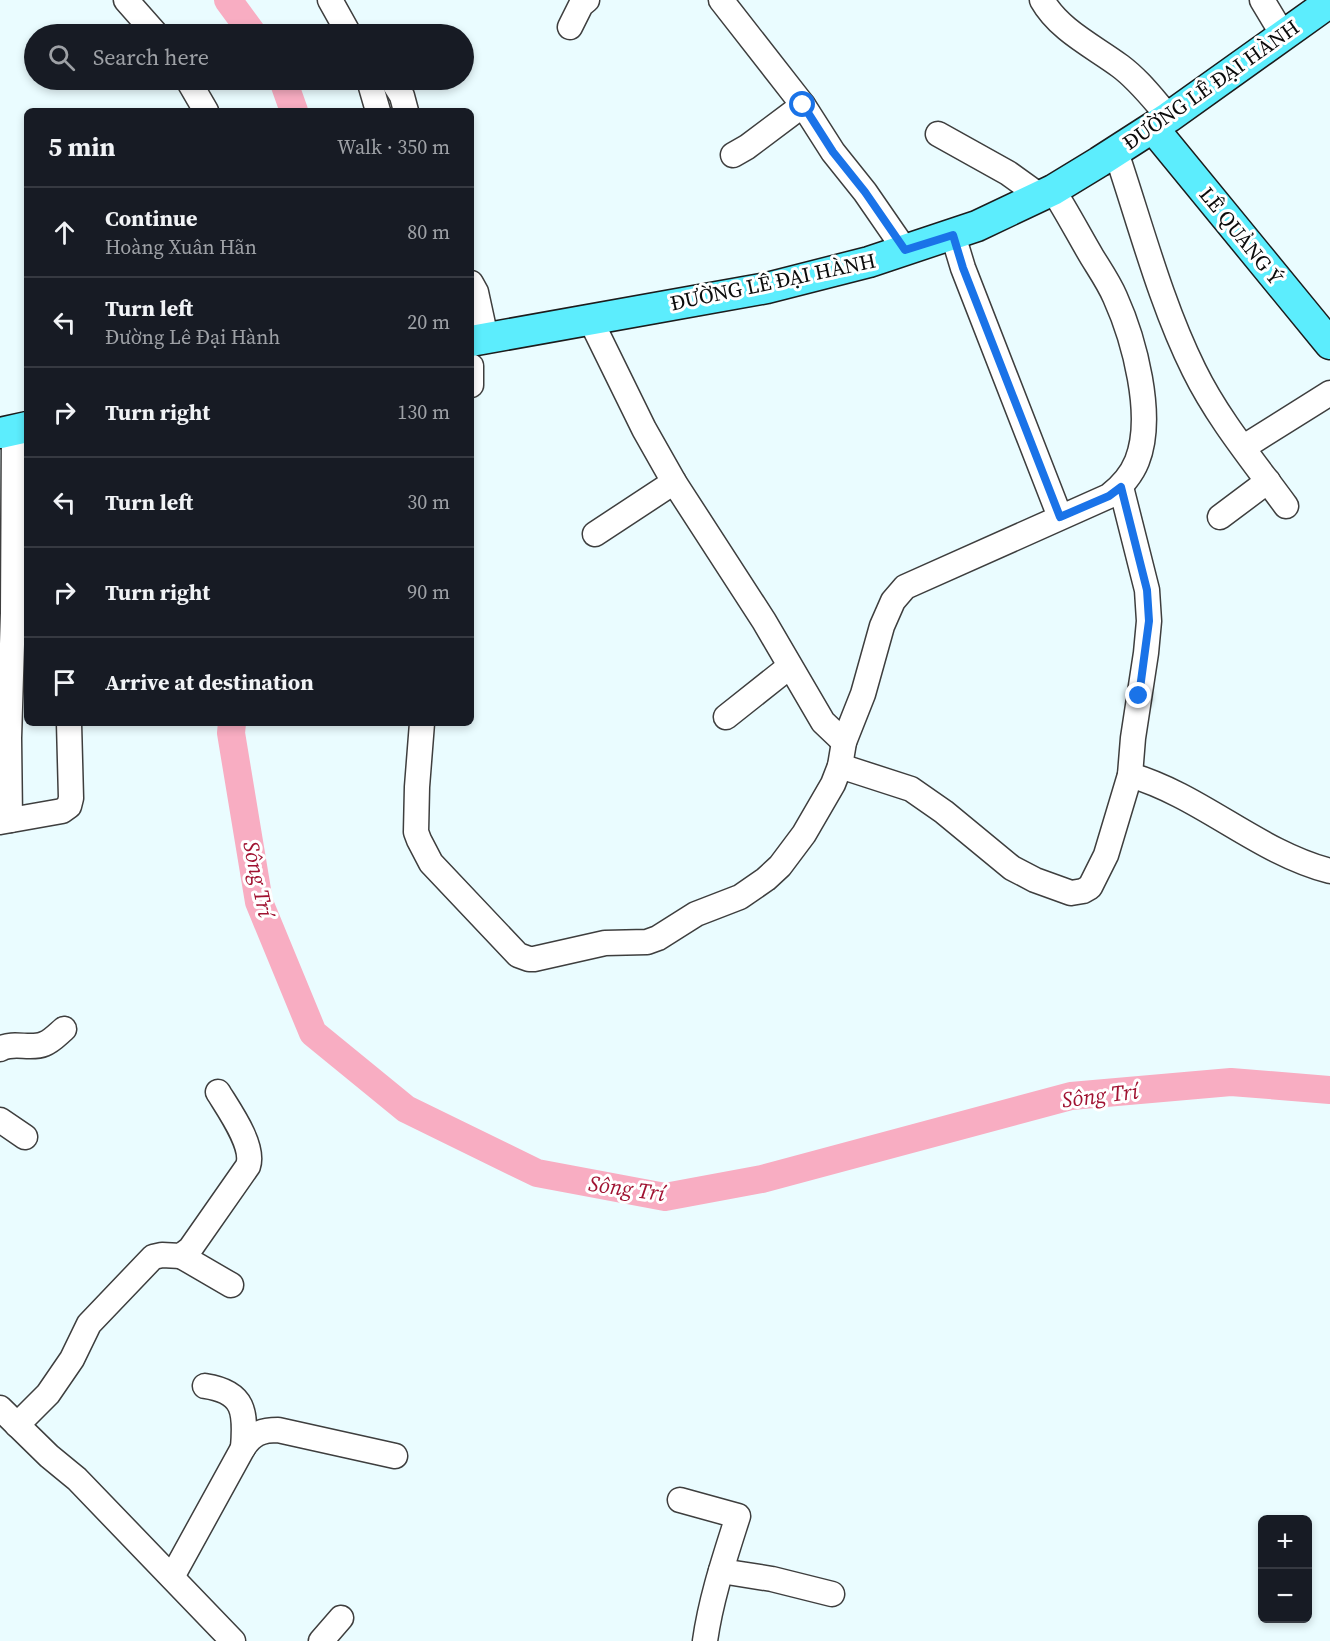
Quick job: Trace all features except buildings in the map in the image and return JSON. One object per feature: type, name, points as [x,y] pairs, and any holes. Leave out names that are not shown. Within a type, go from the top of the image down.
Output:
[{"type":"main road","name":"ĐƯỜNG LÊ ĐẠI HÀNH","points":[[479,340],[766,288],[869,262],[953,235],[1047,193],[1116,152],[1330,2]]},
{"type":"main road","name":"LÊ QUẢNG Ý","points":[[1161,122],[1330,344]]},
{"type":"street","points":[[126,0],[147,24]]},
{"type":"street","points":[[330,0],[343,24]]},
{"type":"street","points":[[570,27],[581,5],[587,0]]},
{"type":"street","points":[[721,0],[803,105],[833,152],[865,192],[905,250]]},
{"type":"street","points":[[1042,0],[1055,17],[1072,33],[1138,81],[1161,122]]},
{"type":"street","points":[[1262,0],[1283,35]]},
{"type":"street","points":[[194,90],[204,108]]},
{"type":"street","points":[[372,90],[377,108]]},
{"type":"street","points":[[398,90],[405,108]]},
{"type":"street","points":[[733,155],[803,105]]},
{"type":"street","points":[[422,726],[417,787],[416,832],[418,840],[431,863],[518,955],[529,959],[552,956],[605,943],[647,942],[666,934],[696,914],[740,897],[766,879],[792,850],[826,799],[840,766],[844,742],[863,694],[882,626],[893,601],[905,587],[1109,496],[1121,487],[1137,461],[1145,427],[1138,369],[1129,331],[1114,295],[1047,193],[939,134]]},
{"type":"street","points":[[1116,152],[1152,262],[1183,345],[1206,393],[1286,506]]},
{"type":"street","points":[[953,235],[963,268],[1060,517]]},
{"type":"street","points":[[474,288],[479,340]]},
{"type":"street","points":[[590,319],[644,429],[674,482],[764,621],[823,722],[844,742]]},
{"type":"street","points":[[1244,447],[1330,393]]},
{"type":"street","points":[[14,430],[13,619],[5,821],[62,811],[69,806],[71,798],[69,726]]},
{"type":"street","points":[[1220,517],[1268,481]]},
{"type":"street","points":[[595,534],[674,482]]},
{"type":"street","points":[[840,766],[911,789],[944,812],[1012,868],[1035,880],[1071,893],[1090,887],[1106,855],[1130,775],[1149,621],[1147,590],[1121,487]]},
{"type":"street","points":[[726,717],[789,667]]},
{"type":"street","points":[[1130,775],[1170,790],[1291,859],[1330,871]]},
{"type":"street","points":[[0,1049],[11,1045],[41,1046],[64,1029]]},
{"type":"street","points":[[181,1256],[190,1249],[248,1166],[250,1159],[247,1144],[218,1092]]},
{"type":"street","points":[[0,1120],[25,1137]]},
{"type":"street","points":[[231,1285],[181,1256],[153,1257],[89,1324],[72,1359],[55,1384],[7,1422],[77,1479],[233,1641]]},
{"type":"street","points":[[205,1386],[227,1390],[238,1402],[245,1425],[243,1448]]},
{"type":"street","points":[[172,1577],[249,1438],[261,1431],[278,1430],[395,1456]]},
{"type":"street","points":[[680,1500],[738,1516],[721,1571],[705,1641]]},
{"type":"street","points":[[721,1571],[772,1579],[832,1594]]},
{"type":"street","points":[[321,1641],[341,1618]]},
{"type":"waterway","name":"Sông Trí","points":[[228,0],[246,24]]},
{"type":"waterway","name":"Sông Trí","points":[[287,90],[293,108]]},
{"type":"waterway","name":"Sông Trí","points":[[232,726],[259,902],[313,1033],[406,1109],[537,1173],[665,1197],[762,1179],[1071,1096],[1231,1082],[1330,1090]]},
{"type":"route","points":[[803,105],[833,152],[865,192],[905,250],[953,235],[963,268],[1060,517],[1109,496],[1121,487],[1147,590],[1149,621],[1139,696]]}]
